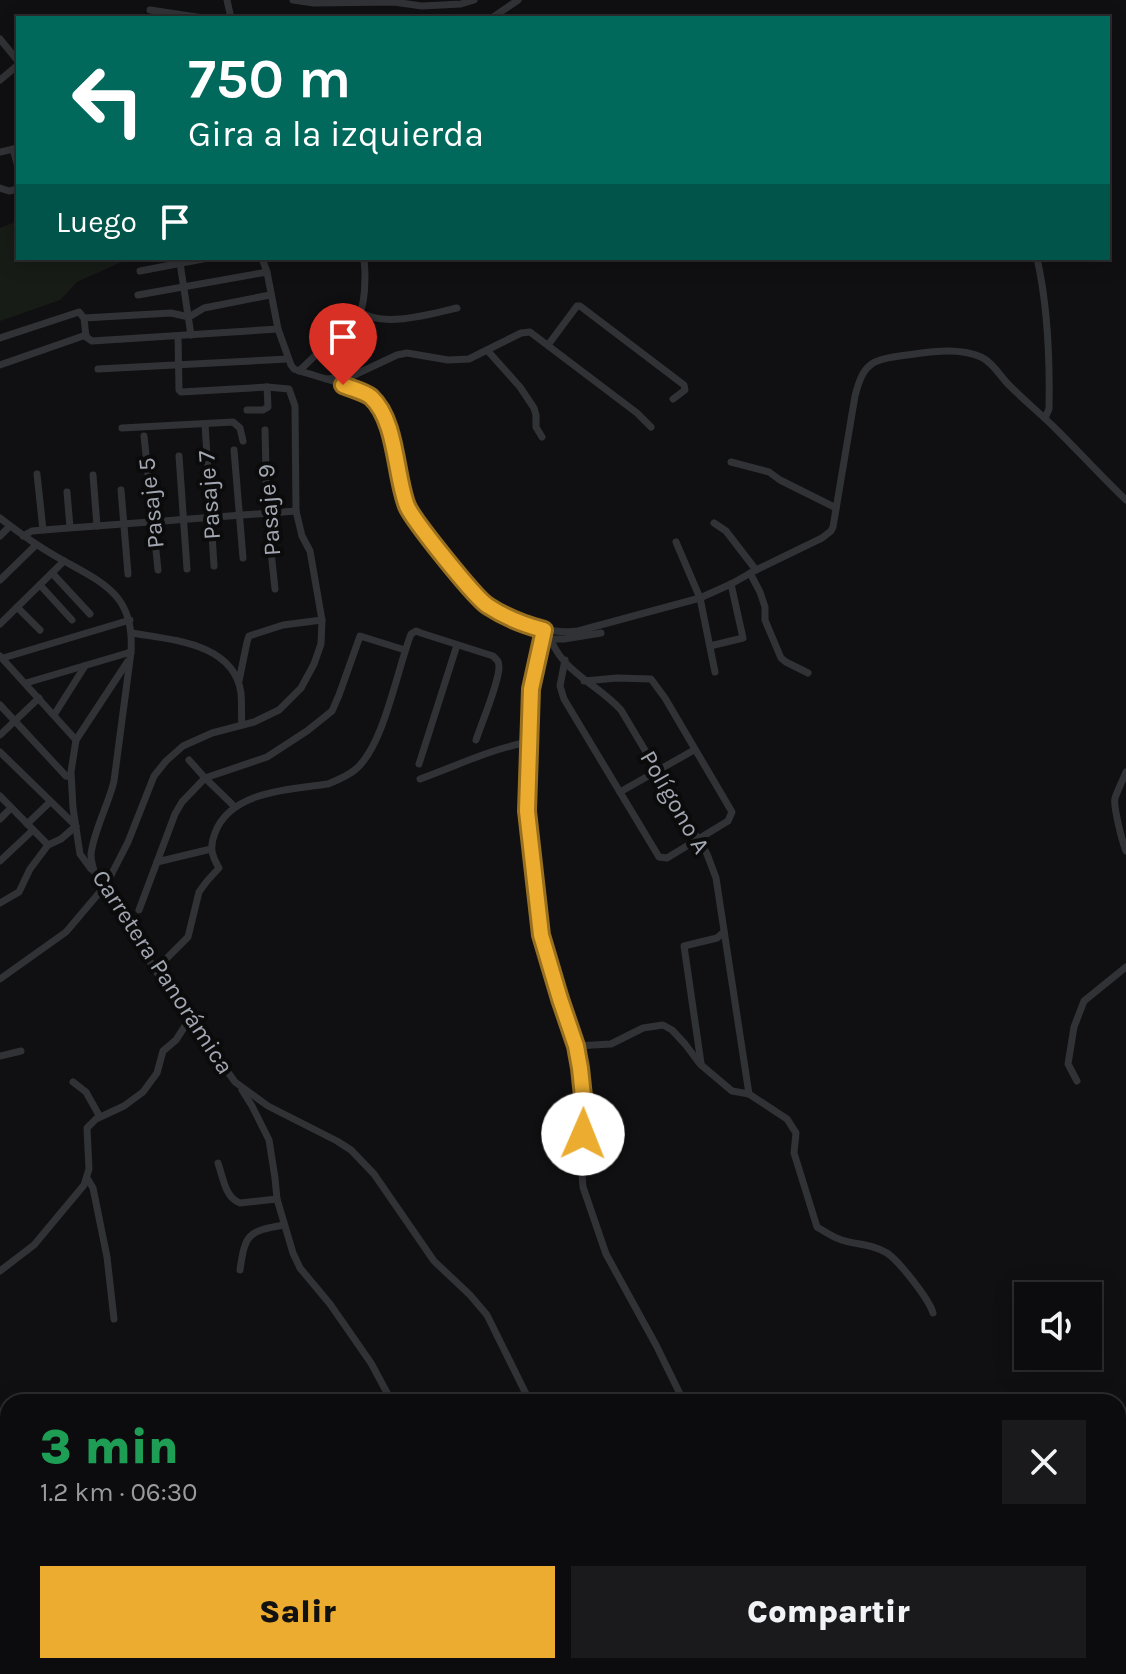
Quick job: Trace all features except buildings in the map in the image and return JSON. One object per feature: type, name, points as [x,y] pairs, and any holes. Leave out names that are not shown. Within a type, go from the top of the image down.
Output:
[{"type":"street","points":[[293,0],[314,3],[394,2],[422,6],[461,4],[474,0]]},
{"type":"street","points":[[495,16],[518,0]]},
{"type":"street","points":[[150,10],[190,16]]},
{"type":"street","points":[[0,39],[16,60]]},
{"type":"street","points":[[0,80],[16,65]]},
{"type":"street","points":[[0,152],[16,149]]},
{"type":"street","points":[[140,271],[197,260]]},
{"type":"street","points":[[263,260],[278,329],[294,369],[362,392],[376,404],[396,453],[407,506],[467,585],[487,606],[547,633],[564,639],[601,633]]},
{"type":"street","points":[[299,371],[322,349],[337,341],[356,321],[361,312],[366,273],[364,260]]},
{"type":"street","points":[[1037,260],[1048,334],[1049,409],[1045,418]]},
{"type":"street","points":[[180,263],[191,335]]},
{"type":"street","points":[[138,295],[267,272]]},
{"type":"street","points":[[84,318],[171,313],[189,317],[204,308],[270,295]]},
{"type":"street","points":[[548,345],[580,306],[684,385],[685,390],[673,399]]},
{"type":"street","points":[[361,312],[377,319],[428,315],[457,308]]},
{"type":"street","points":[[0,338],[76,313],[82,314],[87,340],[92,341],[278,329]]},
{"type":"street","points":[[324,379],[350,377],[407,353],[461,361],[525,331],[548,345],[651,427]]},
{"type":"street","points":[[0,365],[86,335]]},
{"type":"street","points":[[108,881],[128,842],[154,776],[166,761],[183,746],[212,733],[254,722],[279,710],[301,688],[321,644],[322,620],[310,551],[302,536],[296,511],[295,406],[291,391],[267,387],[184,393],[179,390],[178,336]]},
{"type":"street","points":[[487,350],[534,408],[536,427],[542,437]]},
{"type":"street","points":[[547,633],[578,631],[700,598],[827,534],[833,527],[863,371],[875,362],[898,356],[950,351],[976,355],[991,364],[1006,383],[1126,500]]},
{"type":"street","points":[[98,369],[288,359]]},
{"type":"street","points":[[247,410],[268,407],[267,387]]},
{"type":"street","points":[[122,428],[233,422],[240,428],[243,441]]},
{"type":"street","name":"Pasaje 7","points":[[205,424],[214,566]]},
{"type":"street","name":"Pasaje 9","points":[[265,430],[267,514],[275,589]]},
{"type":"street","name":"Pasaje 5","points":[[144,436],[158,570]]},
{"type":"street","points":[[234,450],[243,558]]},
{"type":"street","points":[[179,456],[187,569]]},
{"type":"street","points":[[731,462],[769,472],[836,508]]},
{"type":"street","points":[[37,474],[43,530]]},
{"type":"street","points":[[93,475],[97,526]]},
{"type":"street","points":[[121,490],[128,574]]},
{"type":"street","points":[[67,492],[70,527]]},
{"type":"street","points":[[23,536],[32,531],[70,527],[296,511]]},
{"type":"street","points":[[0,518],[36,545],[108,587],[130,620],[2,659],[76,740]]},
{"type":"street","points":[[714,523],[726,531],[753,572],[765,607],[765,620],[781,658],[808,673]]},
{"type":"street","points":[[0,536],[10,526]]},
{"type":"street","points":[[676,542],[700,598],[715,672]]},
{"type":"street","points":[[0,580],[36,545]]},
{"type":"street","points":[[0,624],[64,561]]},
{"type":"street","points":[[52,573],[90,614]]},
{"type":"street","points":[[710,646],[743,638],[731,584]]},
{"type":"street","points":[[40,585],[72,620]]},
{"type":"street","points":[[17,607],[40,630]]},
{"type":"street","name":"Carretera Panorámica","points":[[130,620],[130,656],[114,781],[91,851],[97,879],[155,970],[229,1076],[268,1106],[337,1141],[364,1162],[434,1261],[487,1315],[526,1394]]},
{"type":"street","points":[[238,683],[249,636],[283,625],[322,620]]},
{"type":"street","points":[[155,970],[188,937],[199,892],[219,868],[211,849],[218,825],[235,807],[269,793],[328,784],[358,768],[371,751],[380,731],[405,650],[411,634],[416,631],[493,656],[498,661],[496,681],[476,740]]},
{"type":"street","points":[[132,633],[209,650],[223,659],[233,671],[241,693],[242,725]]},
{"type":"street","points":[[547,633],[531,689],[527,811],[541,935],[576,1046],[584,1106],[583,1187],[606,1254],[680,1394]]},
{"type":"street","name":"Polígono A","points":[[547,633],[575,674],[610,698],[621,710],[707,854],[716,878],[749,1094]]},
{"type":"street","points":[[139,910],[175,814],[205,778],[267,757],[332,711],[360,636],[405,650]]},
{"type":"street","points":[[419,764],[457,645]]},
{"type":"street","points":[[26,683],[130,656]]},
{"type":"street","points":[[97,879],[80,854],[71,777],[76,740],[130,656]]},
{"type":"street","points":[[565,660],[560,686],[564,699],[659,857],[667,858],[728,821],[732,812],[651,679],[584,681]]},
{"type":"street","points":[[54,715],[85,666]]},
{"type":"street","points":[[0,735],[39,698]]},
{"type":"street","points":[[0,705],[66,776],[71,777]]},
{"type":"street","points":[[420,779],[506,746],[529,742]]},
{"type":"street","points":[[620,792],[694,750]]},
{"type":"street","points":[[0,752],[76,826]]},
{"type":"street","points":[[189,760],[235,807]]},
{"type":"street","points":[[1126,772],[1114,801],[1126,851]]},
{"type":"street","points":[[0,796],[48,845]]},
{"type":"street","points":[[0,861],[50,802]]},
{"type":"street","points":[[0,819],[11,808]]},
{"type":"street","points":[[0,903],[19,892],[30,869],[48,845],[76,826]]},
{"type":"street","points":[[157,862],[211,849]]},
{"type":"street","points":[[0,979],[66,932],[99,893]]},
{"type":"street","points":[[702,1066],[684,946],[717,938],[724,932]]},
{"type":"street","points":[[1077,1081],[1068,1064],[1074,1027],[1084,1001],[1126,967]]},
{"type":"street","points":[[0,1271],[34,1245],[80,1190],[89,1169],[87,1128],[143,1092],[157,1073],[163,1051],[190,1022]]},
{"type":"street","points":[[576,1046],[611,1044],[643,1028],[663,1025],[672,1030],[702,1066],[732,1091],[749,1094],[787,1119],[796,1133],[794,1153],[817,1227],[841,1240],[862,1243],[888,1253],[919,1288],[933,1313]]},
{"type":"street","points":[[0,1056],[21,1051]]},
{"type":"street","points":[[73,1082],[86,1092],[100,1117]]},
{"type":"street","points":[[242,1088],[269,1140],[277,1199],[300,1268],[330,1304],[371,1363],[388,1394]]},
{"type":"street","points":[[218,1163],[229,1197],[234,1202],[277,1199]]},
{"type":"street","points":[[87,1178],[93,1188],[107,1257],[114,1319]]},
{"type":"street","points":[[240,1270],[243,1249],[252,1234],[284,1225]]},
{"type":"shaded area","points":[[16,222],[16,260],[126,260],[77,282],[60,300],[0,321],[0,228]]},
{"type":"route","points":[[343,385],[368,395],[383,415],[396,453],[410,513],[467,585],[487,606],[544,630],[531,689],[527,811],[541,935],[580,1068],[583,1134]]}]
